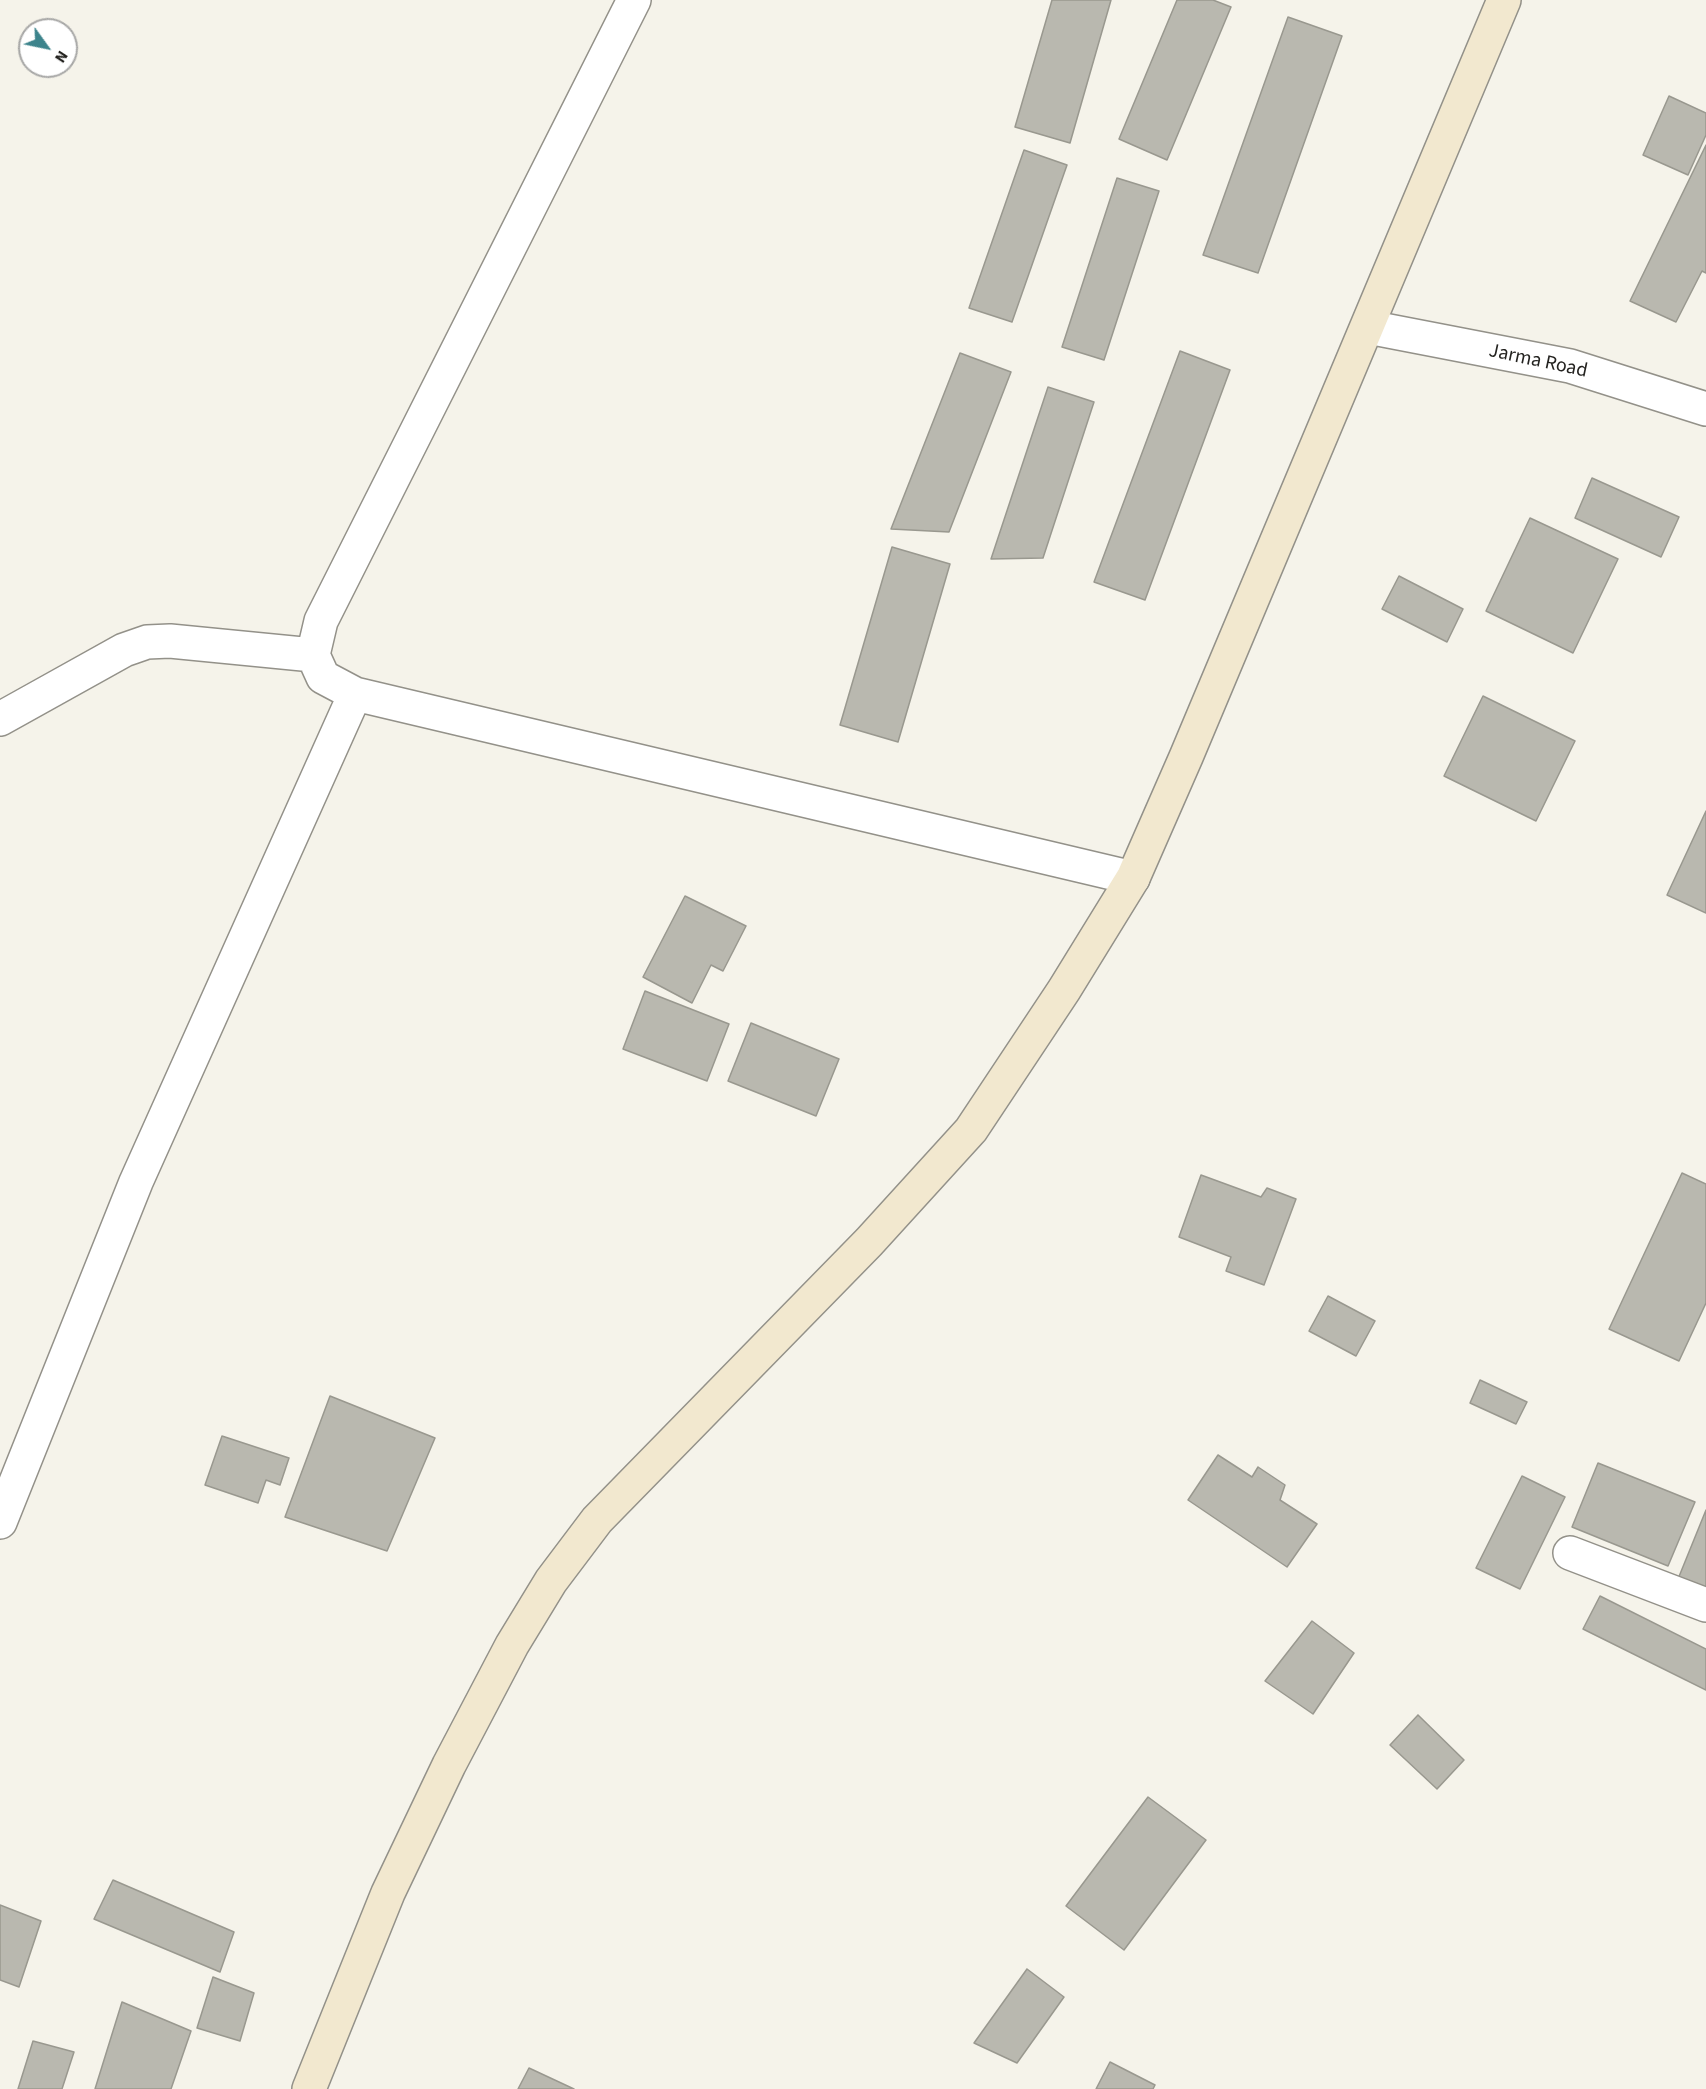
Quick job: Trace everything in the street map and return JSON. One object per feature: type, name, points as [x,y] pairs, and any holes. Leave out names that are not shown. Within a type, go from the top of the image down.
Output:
[{"type":"street","points":[[634,0],[321,621],[313,655],[323,677],[355,694],[1133,878]]},
{"type":"street","points":[[309,2089],[388,1893],[470,1725],[512,1645],[551,1581],[597,1520],[869,1242],[971,1130],[1064,990],[1133,878],[1368,327],[1504,0]]},
{"type":"street","name":"Jarma Road","points":[[1368,327],[1570,366],[1706,409]]},
{"type":"street","points":[[0,719],[123,650],[147,642],[170,641],[313,655]]},
{"type":"street","points":[[0,1522],[136,1182],[355,694]]},
{"type":"street","points":[[1570,1553],[1706,1605]]},
{"type":"building","points":[[1052,0],[1111,0],[1070,143],[1015,127]]},
{"type":"building","points":[[1177,0],[1213,0],[1231,7],[1167,160],[1119,139]]},
{"type":"building","points":[[1288,17],[1342,36],[1258,273],[1203,255]]},
{"type":"building","points":[[1669,96],[1706,113],[1706,135],[1688,175],[1643,155]]},
{"type":"building","points":[[1706,145],[1706,273],[1702,271],[1676,322],[1630,301]]},
{"type":"building","points":[[1024,150],[1067,165],[1012,322],[969,308]]},
{"type":"building","points":[[1117,178],[1159,191],[1104,360],[1062,347]]},
{"type":"building","points":[[1180,351],[1230,370],[1145,600],[1094,582]]},
{"type":"building","points":[[960,353],[1011,372],[949,532],[891,529]]},
{"type":"building","points":[[1048,387],[1094,402],[1043,558],[991,559]]},
{"type":"building","points":[[1592,478],[1679,517],[1661,557],[1575,518]]},
{"type":"building","points":[[1530,518],[1618,559],[1573,653],[1486,611]]},
{"type":"building","points":[[892,547],[950,564],[898,742],[840,725]]},
{"type":"building","points":[[1399,576],[1463,609],[1447,642],[1382,609]]},
{"type":"building","points":[[1483,696],[1575,741],[1536,821],[1444,776]]},
{"type":"building","points":[[1706,811],[1706,913],[1667,895]]},
{"type":"building","points":[[685,896],[746,926],[723,971],[711,965],[692,1003],[643,977]]},
{"type":"building","points":[[645,991],[729,1024],[707,1081],[623,1049]]},
{"type":"building","points":[[751,1023],[839,1059],[816,1116],[728,1081]]},
{"type":"building","points":[[1682,1173],[1706,1184],[1706,1303],[1679,1361],[1609,1329]]},
{"type":"building","points":[[1201,1175],[1261,1197],[1267,1188],[1296,1199],[1264,1285],[1226,1271],[1231,1257],[1179,1237]]},
{"type":"building","points":[[1328,1296],[1375,1321],[1356,1356],[1309,1331]]},
{"type":"building","points":[[1480,1380],[1527,1402],[1516,1424],[1470,1403]]},
{"type":"building","points":[[330,1396],[435,1438],[387,1551],[285,1517]]},
{"type":"building","points":[[222,1436],[289,1458],[280,1485],[266,1480],[258,1503],[205,1485]]},
{"type":"building","points":[[1218,1455],[1252,1477],[1258,1467],[1285,1485],[1280,1500],[1317,1524],[1287,1567],[1188,1500]]},
{"type":"building","points":[[1598,1463],[1695,1502],[1668,1566],[1572,1527]]},
{"type":"building","points":[[1522,1476],[1565,1497],[1520,1589],[1476,1568]]},
{"type":"building","points":[[1706,1510],[1706,1590],[1678,1579]]},
{"type":"building","points":[[1600,1596],[1706,1649],[1706,1690],[1583,1629]]},
{"type":"building","points":[[1312,1621],[1354,1653],[1313,1714],[1265,1681]]},
{"type":"building","points":[[1418,1715],[1464,1760],[1437,1789],[1390,1745]]},
{"type":"building","points":[[1148,1797],[1206,1840],[1124,1950],[1066,1906]]},
{"type":"building","points":[[113,1880],[234,1932],[220,1972],[94,1919]]},
{"type":"building","points":[[0,1905],[41,1921],[19,1987],[0,1980]]},
{"type":"building","points":[[1027,1969],[1064,1997],[1017,2063],[974,2043]]},
{"type":"building","points":[[213,1977],[254,1993],[240,2041],[197,2028]]},
{"type":"building","points":[[122,2002],[191,2031],[171,2089],[95,2089]]},
{"type":"building","points":[[33,2041],[74,2052],[62,2089],[18,2089]]},
{"type":"building","points":[[1110,2062],[1155,2085],[1153,2089],[1096,2089]]},
{"type":"building","points":[[529,2068],[574,2089],[518,2089]]}]
